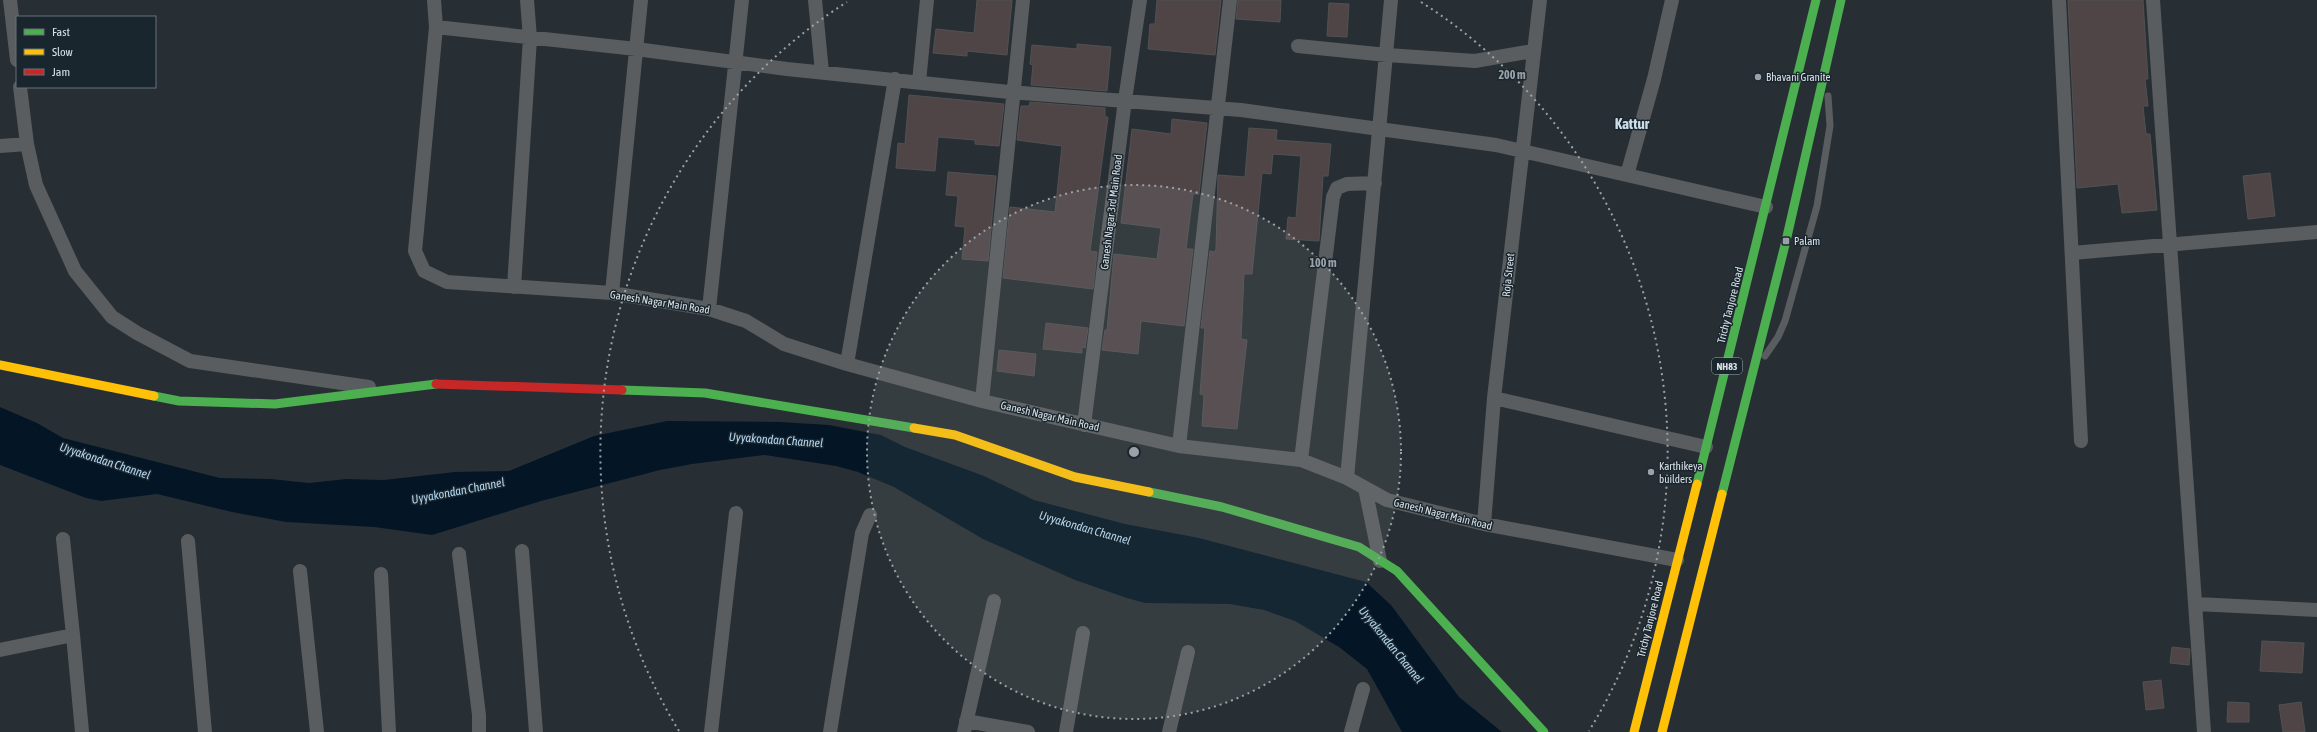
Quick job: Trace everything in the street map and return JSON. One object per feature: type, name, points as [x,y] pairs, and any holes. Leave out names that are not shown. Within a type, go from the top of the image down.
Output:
[{"type":"main road","name":"Trichy Tanjore Road","points":[[1634,732],[1766,207],[1816,0]]},
{"type":"main road","name":"NH83","points":[[1662,732],[1786,241],[1824,68],[1841,0]]},
{"type":"main road","points":[[0,365],[179,401],[275,404],[427,384],[462,383],[705,393],[955,435],[1075,477],[1230,509],[1359,547],[1397,571],[1501,687],[1544,732]]},
{"type":"street","points":[[10,0],[16,51]]},
{"type":"street","points":[[434,0],[436,27],[636,49],[734,63],[1012,92],[1217,108],[1380,129],[1496,145],[1766,207]]},
{"type":"street","points":[[514,288],[530,38],[527,0]]},
{"type":"street","points":[[612,293],[641,0]]},
{"type":"street","points":[[709,309],[734,63],[742,0]]},
{"type":"street","points":[[815,0],[822,72]]},
{"type":"street","points":[[919,82],[927,0]]},
{"type":"street","points":[[982,400],[1012,92],[1023,0]]},
{"type":"street","name":"Ganesh Nagar 3rd Main Road","points":[[1084,425],[1125,100],[1140,0]]},
{"type":"street","points":[[1179,446],[1230,0]]},
{"type":"street","points":[[1347,478],[1391,0]]},
{"type":"street","name":"Roja Street","points":[[1484,524],[1494,398],[1540,0]]},
{"type":"street","points":[[1627,175],[1654,78],[1672,0]]},
{"type":"street","points":[[2059,0],[2081,440]]},
{"type":"street","points":[[2153,0],[2204,732]]},
{"type":"street","name":"Ganesh Nagar Main Road","points":[[436,27],[415,251],[424,271],[447,282],[514,288],[612,293],[709,309],[746,322],[784,344],[847,364],[982,400],[1179,446],[1301,460],[1347,478],[1387,500],[1484,524],[1678,560]]},
{"type":"street","points":[[1298,46],[1387,55],[1475,61],[1533,51]]},
{"type":"street","points":[[847,364],[894,79]]},
{"type":"street","points":[[20,88],[27,144],[36,185],[75,271],[112,317],[137,333],[190,361],[389,390]]},
{"type":"street","points":[[0,146],[27,144]]},
{"type":"street","points":[[1301,460],[1333,196],[1337,188],[1346,184],[1375,183]]},
{"type":"street","points":[[2072,253],[2317,232]]},
{"type":"street","points":[[1494,398],[1706,447]]},
{"type":"street","points":[[1365,488],[1380,560]]},
{"type":"street","points":[[711,732],[736,513]]},
{"type":"street","points":[[830,732],[862,533],[870,515]]},
{"type":"street","points":[[63,539],[82,732]]},
{"type":"street","points":[[188,541],[205,732]]},
{"type":"street","points":[[522,551],[536,732]]},
{"type":"street","points":[[459,554],[479,716],[479,732]]},
{"type":"street","points":[[300,572],[317,732]]},
{"type":"street","points":[[381,574],[389,732]]},
{"type":"street","points":[[994,601],[965,726],[1028,732]]},
{"type":"street","points":[[2196,604],[2317,610]]},
{"type":"street","points":[[1066,732],[1083,633]]},
{"type":"street","points":[[0,650],[73,635]]},
{"type":"street","points":[[1169,732],[1188,652]]},
{"type":"street","points":[[1352,732],[1363,689]]},
{"type":"lane","points":[[1752,371],[1772,348],[1785,321],[1817,206],[1830,126],[1824,68]]},
{"type":"water","name":"Uyyakondan Channel","points":[[0,407],[37,423],[63,438],[220,478],[271,479],[309,483],[346,479],[384,480],[455,472],[509,471],[594,436],[667,421],[780,422],[829,425],[881,435],[905,447],[984,476],[1034,500],[1125,524],[1199,538],[1366,582],[1391,605],[1459,697],[1502,732],[1402,732],[1367,669],[1339,647],[1295,621],[1264,610],[1230,604],[1145,603],[1127,598],[1075,580],[983,539],[894,487],[858,472],[836,466],[765,455],[692,464],[660,470],[541,501],[432,535],[374,527],[286,522],[232,512],[157,494],[101,501],[86,498],[0,465]]},
{"type":"building","points":[[977,0],[1012,0],[1007,55],[967,51],[967,56],[933,53],[936,29],[974,33]]},
{"type":"building","points":[[1157,0],[1221,0],[1215,55],[1148,49],[1150,24],[1155,24]]},
{"type":"building","points":[[1238,0],[1281,0],[1280,22],[1236,19]]},
{"type":"building","points":[[2068,0],[2143,0],[2148,79],[2145,79],[2148,106],[2143,106],[2146,134],[2150,134],[2157,210],[2122,213],[2118,184],[2077,188]]},
{"type":"building","points":[[1329,3],[1349,4],[1347,37],[1327,36]]},
{"type":"building","points":[[1077,44],[1111,47],[1107,91],[1031,85],[1033,65],[1030,64],[1032,45],[1077,49]]},
{"type":"building","points":[[909,95],[1004,104],[999,146],[975,144],[975,140],[938,137],[935,171],[896,168],[898,143],[905,144]]},
{"type":"building","points":[[1030,102],[1105,108],[1105,117],[1108,117],[1090,251],[1097,252],[1093,289],[1003,278],[1010,207],[1055,212],[1062,146],[1017,140],[1021,106],[1029,106]]},
{"type":"building","points":[[1172,119],[1207,123],[1199,194],[1193,194],[1186,249],[1193,249],[1184,326],[1141,321],[1138,354],[1102,350],[1105,330],[1107,330],[1114,254],[1157,259],[1161,228],[1121,223],[1132,129],[1171,134]]},
{"type":"building","points":[[1249,128],[1277,130],[1276,140],[1331,144],[1328,176],[1323,176],[1319,241],[1286,239],[1288,217],[1296,218],[1301,156],[1273,154],[1271,174],[1262,173],[1252,274],[1244,274],[1241,339],[1247,340],[1237,429],[1202,426],[1204,395],[1200,394],[1205,328],[1201,328],[1210,251],[1215,252],[1216,249],[1218,175],[1245,177]]},
{"type":"building","points":[[948,172],[996,176],[988,261],[962,259],[965,227],[955,226],[958,196],[946,195]]},
{"type":"building","points":[[2270,173],[2275,216],[2248,219],[2243,176]]},
{"type":"building","points":[[1046,323],[1088,328],[1085,348],[1082,347],[1082,353],[1043,349]]},
{"type":"building","points":[[999,350],[1036,354],[1034,376],[997,371]]},
{"type":"building","points":[[2262,641],[2304,643],[2302,673],[2260,671]]},
{"type":"building","points":[[2172,647],[2190,649],[2189,665],[2170,663]]},
{"type":"building","points":[[2161,680],[2164,708],[2146,710],[2143,682]]},
{"type":"building","points":[[2228,702],[2249,703],[2249,722],[2227,722]]},
{"type":"building","points":[[2301,702],[2305,732],[2283,732],[2279,705]]},
{"type":"traffic: fast","points":[[1697,484],[1816,0]]},
{"type":"traffic: fast","points":[[1722,494],[1786,241],[1841,0]]},
{"type":"traffic: fast","points":[[154,396],[179,401],[275,404],[436,384]]},
{"type":"traffic: fast","points":[[622,390],[705,393],[914,428]]},
{"type":"traffic: fast","points":[[1149,492],[1222,507],[1359,547],[1397,571],[1544,732]]},
{"type":"traffic: slow","points":[[0,365],[154,396]]},
{"type":"traffic: slow","points":[[914,428],[955,435],[1075,477],[1149,492]]},
{"type":"traffic: slow","points":[[1634,732],[1697,484]]},
{"type":"traffic: slow","points":[[1662,732],[1722,494]]},
{"type":"traffic: jam","points":[[436,384],[622,390]]},
{"type":"place","name":"Bhavani Granite","points":[[1758,77]]},
{"type":"place","name":"Palam","points":[[1786,241]]},
{"type":"place","name":"Karthikeya builders","points":[[1651,472]]},
{"type":"district","name":"Kattur","points":[[1632,123]]}]
